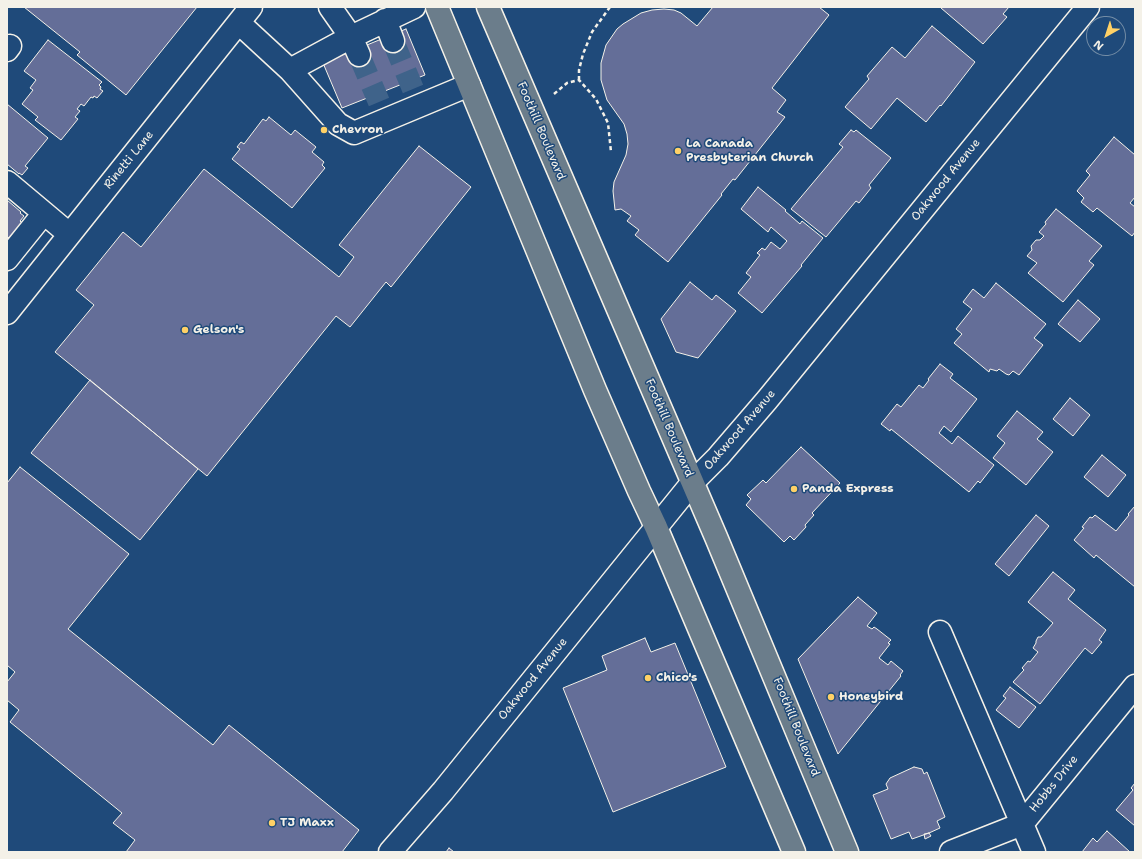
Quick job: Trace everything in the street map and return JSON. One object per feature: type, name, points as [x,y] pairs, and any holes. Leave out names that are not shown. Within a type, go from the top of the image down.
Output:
[{"type":"main road","points":[[437,7],[596,390],[794,852]]},
{"type":"main road","name":"Foothill Boulevard","points":[[488,7],[793,719],[847,852]]},
{"type":"street","points":[[330,7],[355,46]]},
{"type":"street","points":[[290,70],[355,46],[385,20],[414,7]]},
{"type":"street","name":"Oakwood Avenue","points":[[390,852],[443,791],[692,483],[718,457],[767,400],[1088,7]]},
{"type":"street","points":[[245,15],[290,70],[338,124],[354,132],[383,110],[416,97],[469,85]]},
{"type":"street","name":"Rinetti Lane","points":[[7,313],[14,290],[70,234],[245,15]]},
{"type":"street","points":[[385,20],[393,41]]},
{"type":"street","points":[[7,182],[70,234]]},
{"type":"street","points":[[7,259],[44,213]]},
{"type":"street","points":[[940,632],[1034,852]]},
{"type":"street","name":"Hobbs Drive","points":[[951,852],[1022,824],[1135,686]]},
{"type":"path","points":[[610,7],[592,32],[583,54],[579,70],[579,80],[596,99],[608,123],[611,152]]},
{"type":"path","points":[[554,94],[567,82],[579,80]]},
{"type":"building","points":[[24,7],[197,7],[126,95],[77,55],[80,52]]},
{"type":"building","points":[[713,7],[819,7],[829,15],[772,88],[786,100],[777,112],[785,117],[735,180],[733,179],[721,194],[722,195],[668,262],[635,235],[639,230],[627,221],[631,216],[621,209],[615,210],[613,191],[614,182],[626,155],[628,144],[624,124],[607,100],[601,80],[601,63],[606,45],[617,29],[641,13],[652,10],[674,10],[681,13],[697,26]]},
{"type":"building","points":[[1009,7],[1003,14],[1007,17],[983,44],[941,8]]},
{"type":"building","points":[[932,26],[975,62],[941,106],[940,105],[926,122],[897,98],[871,129],[845,107],[869,79],[867,76],[892,47],[905,58]]},
{"type":"building","points":[[406,29],[425,75],[342,108],[323,63]]},
{"type":"building","points":[[48,40],[102,82],[99,85],[101,87],[100,89],[103,91],[97,98],[94,96],[93,98],[91,97],[84,106],[81,104],[77,109],[80,111],[75,117],[78,119],[61,140],[35,120],[38,117],[22,104],[33,90],[30,88],[36,80],[24,71]]},
{"type":"building","points":[[7,104],[48,138],[25,166],[28,168],[22,175],[7,164]]},
{"type":"building","points":[[269,117],[291,135],[295,130],[316,147],[312,152],[324,162],[322,165],[325,168],[292,208],[232,159],[240,149],[237,147],[241,142],[244,144],[263,119],[266,121]]},
{"type":"building","points":[[851,130],[854,132],[856,130],[891,158],[869,185],[871,188],[859,203],[856,201],[826,237],[791,209],[843,147],[839,144]]},
{"type":"building","points":[[1114,137],[1135,155],[1135,197],[1130,203],[1135,207],[1135,232],[1132,236],[1097,208],[1093,212],[1081,202],[1084,198],[1077,191],[1090,175],[1086,171]]},
{"type":"building","points":[[419,146],[471,187],[391,287],[386,282],[350,327],[336,316],[207,476],[55,352],[94,305],[76,290],[123,232],[141,247],[204,169],[339,277],[354,257],[339,245]]},
{"type":"building","points":[[758,187],[786,210],[785,211],[800,224],[802,221],[823,238],[801,265],[802,266],[762,313],[738,293],[751,277],[746,273],[760,255],[757,253],[762,248],[765,250],[771,242],[780,249],[787,241],[771,227],[768,232],[741,209]]},
{"type":"building","points":[[7,200],[24,216],[20,221],[22,223],[10,238],[9,237],[7,239]]},
{"type":"building","points":[[1056,209],[1102,246],[1089,261],[1094,265],[1063,302],[1028,273],[1037,263],[1027,256],[1032,250],[1031,246],[1036,240],[1040,240],[1044,236],[1039,232]]},
{"type":"building","points":[[690,282],[712,300],[716,295],[736,311],[698,358],[676,352],[661,319]]},
{"type":"building","points":[[996,283],[1046,324],[1034,338],[1043,345],[1019,375],[1013,371],[1009,375],[999,369],[997,371],[990,369],[989,372],[954,343],[962,334],[956,329],[972,309],[963,302],[973,289],[984,298]]},
{"type":"building","points":[[1078,300],[1100,319],[1080,342],[1058,324]]},
{"type":"building","points":[[940,364],[953,374],[950,378],[977,399],[951,432],[944,426],[939,433],[952,444],[958,436],[994,465],[980,483],[978,481],[969,492],[891,429],[890,431],[881,424],[897,404],[901,407],[919,385],[923,388]]},
{"type":"building","points":[[90,380],[198,469],[140,540],[31,453]]},
{"type":"building","points":[[1070,398],[1090,415],[1073,436],[1053,419]]},
{"type":"building","points":[[1017,411],[1043,432],[1037,439],[1053,452],[1026,485],[993,458],[1005,443],[997,436]]},
{"type":"building","name":"Panda Express","points":[[801,447],[840,483],[812,513],[814,515],[805,525],[806,527],[794,540],[790,536],[784,542],[746,505],[751,499],[747,495],[763,480],[766,483]]},
{"type":"building","points":[[1102,455],[1126,475],[1108,497],[1084,477]]},
{"type":"building","points":[[20,467],[129,554],[68,629],[213,745],[229,725],[359,830],[342,852],[126,852],[135,840],[113,823],[122,813],[10,722],[19,710],[7,700],[7,682],[15,672],[7,665],[7,483]]},
{"type":"building","points":[[1135,506],[1135,587],[1096,555],[1094,558],[1074,540],[1084,528],[1082,527],[1090,517],[1092,518],[1095,515],[1116,531]]},
{"type":"building","points":[[1036,515],[1049,526],[1009,576],[995,564]]},
{"type":"building","points":[[1053,572],[1075,590],[1068,599],[1106,630],[1099,640],[1102,642],[1092,654],[1085,648],[1040,704],[1013,682],[1024,670],[1022,668],[1028,661],[1030,662],[1038,652],[1033,648],[1038,637],[1041,637],[1053,623],[1028,602]]},
{"type":"building","points":[[858,597],[877,613],[867,626],[872,629],[874,627],[891,640],[888,643],[890,644],[879,658],[888,665],[891,661],[903,671],[900,675],[901,676],[838,754],[798,659]]},
{"type":"building","points":[[645,638],[651,652],[675,643],[726,767],[613,812],[563,688],[607,670],[602,656]]},
{"type":"building","points":[[1010,687],[1036,707],[1019,728],[996,710],[1006,698],[1003,696]]},
{"type":"building","points":[[914,767],[922,769],[924,774],[927,772],[945,817],[937,821],[940,828],[929,833],[912,839],[909,832],[891,839],[873,795],[888,789],[886,784],[890,778]]},
{"type":"building","points":[[1135,783],[1135,826],[1116,810],[1133,790],[1131,788]]},
{"type":"building","points":[[1107,831],[1130,852],[1082,852],[1093,838],[1097,842]]},
{"type":"building","points":[[929,833],[931,836],[925,839],[924,834]]},
{"type":"building","points":[[449,848],[454,852],[446,852]]},
{"type":"tunnel","points":[[393,41],[413,89]]},
{"type":"tunnel","points":[[359,55],[379,102]]},
{"type":"place","name":"Chevron","points":[[324,130]]},
{"type":"place","name":"La Canada Presbyterian Church","points":[[678,151]]},
{"type":"place","name":"Gelson's","points":[[185,330]]},
{"type":"place","name":"Panda Express","points":[[794,489]]},
{"type":"place","name":"Chico's","points":[[648,678]]},
{"type":"place","name":"Honeybird","points":[[831,697]]},
{"type":"place","name":"TJ Maxx","points":[[272,823]]}]
